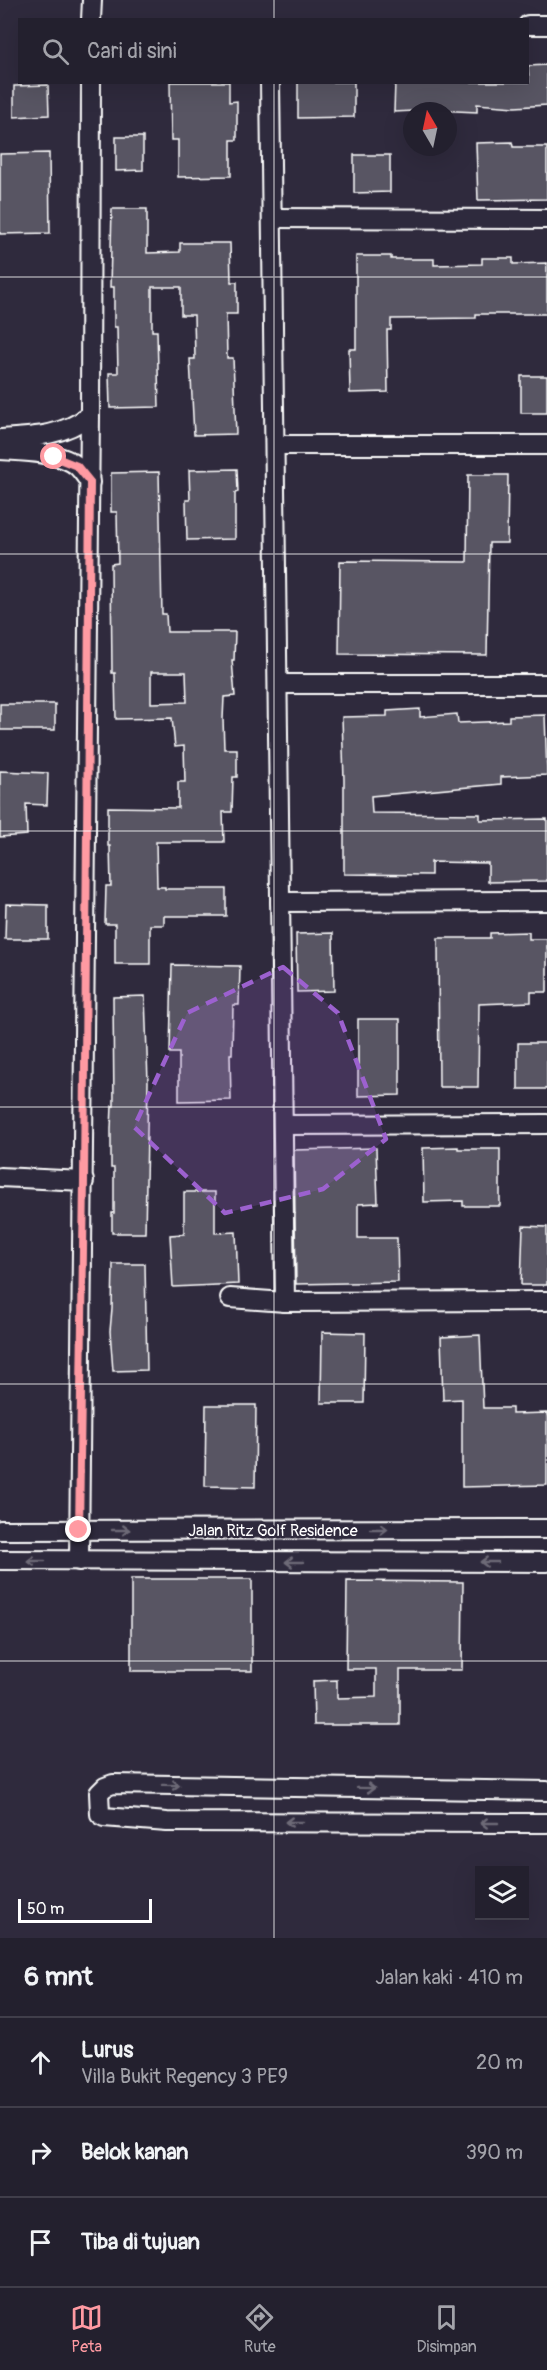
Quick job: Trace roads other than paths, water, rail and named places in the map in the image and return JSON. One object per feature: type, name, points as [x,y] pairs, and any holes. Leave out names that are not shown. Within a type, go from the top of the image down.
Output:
[{"type":"street","points":[[92,0],[92,18]]},
{"type":"street","points":[[529,25],[547,25]]},
{"type":"street","points":[[79,1561],[90,482],[91,84]]},
{"type":"street","points":[[270,84],[285,1302]]},
{"type":"street","points":[[272,218],[547,219]]},
{"type":"street","points":[[0,439],[61,432],[77,425],[90,415]]},
{"type":"street","points":[[275,445],[547,445]]},
{"type":"street","points":[[0,450],[33,453],[67,460],[77,466],[90,482]]},
{"type":"street","points":[[278,684],[547,684]]},
{"type":"street","points":[[280,902],[547,901]]},
{"type":"street","points":[[283,1125],[547,1124]]},
{"type":"street","points":[[0,1177],[84,1181]]},
{"type":"street","points":[[230,1298],[285,1302],[547,1301]]},
{"type":"street","name":"Jalan Ritz Golf Residence","points":[[0,1530],[547,1529]]},
{"type":"street","name":"Jalan Ritz Golf Residence","points":[[0,1560],[547,1562]]},
{"type":"street","points":[[547,1791],[113,1784],[99,1792],[100,1814],[104,1816],[166,1822],[547,1823]]}]
